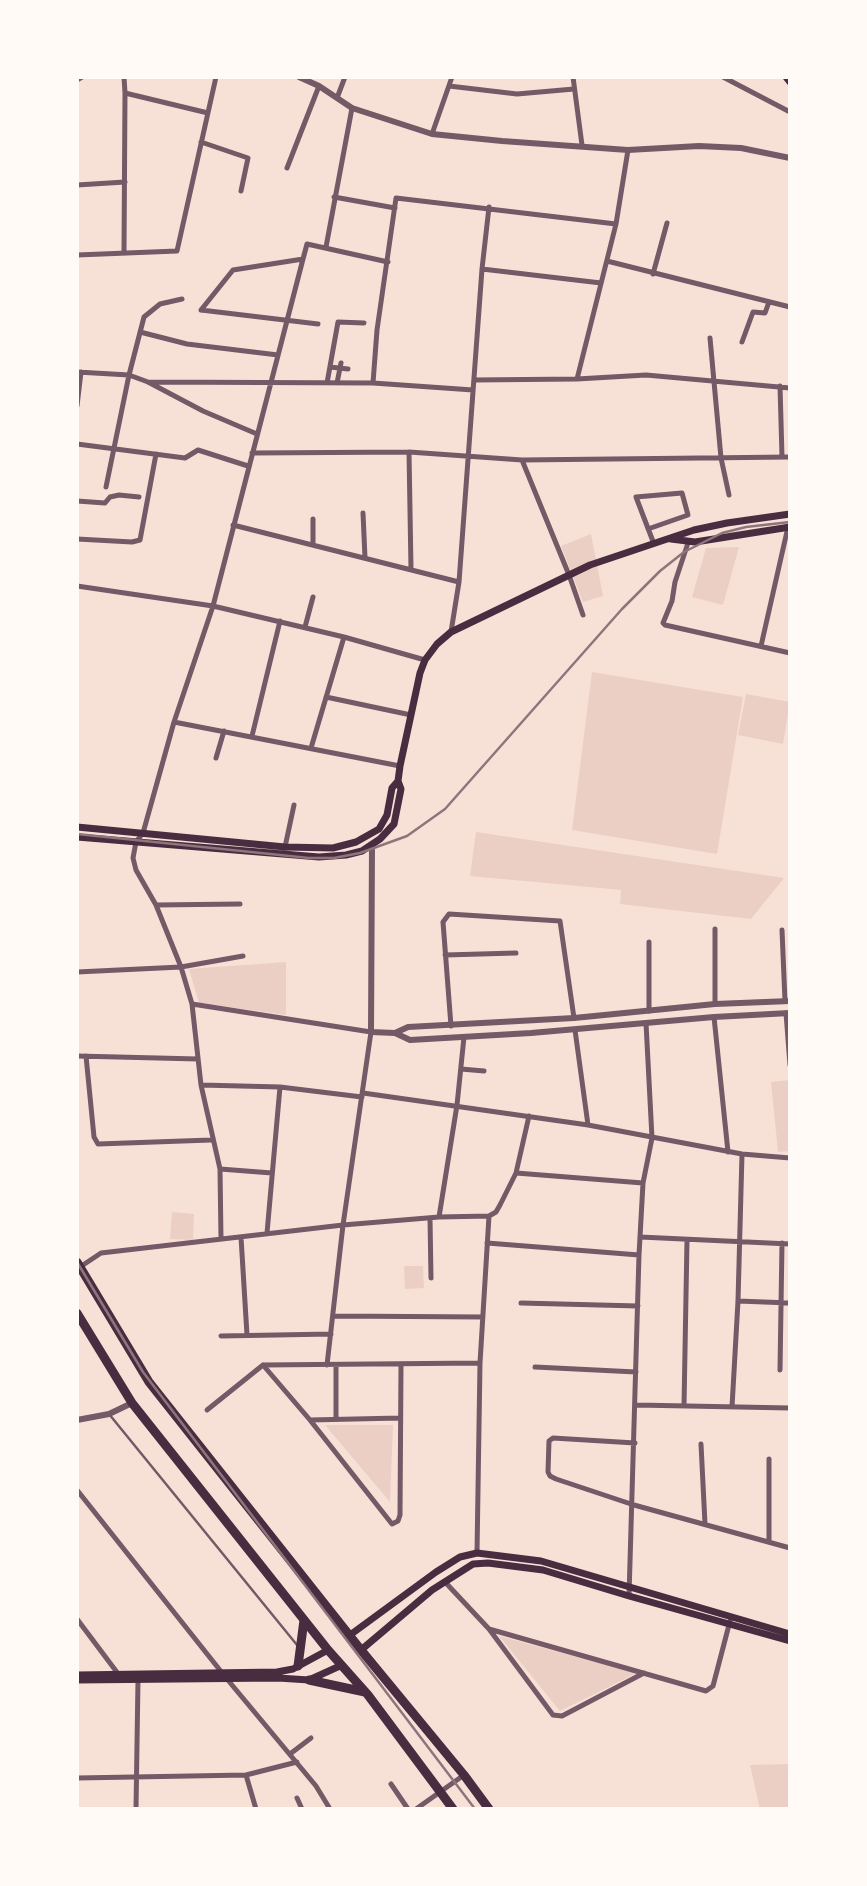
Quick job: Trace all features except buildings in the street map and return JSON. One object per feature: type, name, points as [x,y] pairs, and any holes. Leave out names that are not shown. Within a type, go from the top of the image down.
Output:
[{"type":"highway","points":[[78,1264],[149,1382],[489,1809]]},
{"type":"highway","points":[[77,1313],[132,1403],[328,1650],[365,1692],[453,1809]]},
{"type":"highway","points":[[296,1668],[304,1620]]},
{"type":"highway","points":[[309,1680],[365,1692]]},
{"type":"main road","points":[[786,77],[790,82]]},
{"type":"main road","points":[[77,836],[318,857],[346,855],[372,846],[394,824],[401,789],[398,780],[400,766],[420,673],[425,660],[437,644],[451,632],[590,565],[683,533],[790,513]]},
{"type":"main road","points":[[670,539],[688,542],[789,527]]},
{"type":"main road","points":[[77,827],[285,847],[333,848],[356,842],[372,834],[383,824],[392,788],[398,780]]},
{"type":"main road","points":[[350,1635],[436,1572],[460,1557],[477,1553],[541,1561],[630,1593]]},
{"type":"main road","points":[[361,1650],[445,1582],[473,1564],[488,1563],[543,1570],[790,1634]]},
{"type":"main road","points":[[730,1620],[790,1640]]},
{"type":"main road","points":[[77,1680],[138,1682],[277,1672],[296,1668],[328,1650]]},
{"type":"main road","points":[[77,1675],[225,1676],[309,1680],[342,1665]]},
{"type":"main road","points":[[296,1668],[297,1679]]},
{"type":"street","points":[[77,80],[82,77]]},
{"type":"street","points":[[124,77],[124,252]]},
{"type":"street","points":[[77,255],[177,251],[216,77]]},
{"type":"street","points":[[299,77],[319,86],[352,108],[432,134],[628,150],[699,146],[757,150],[790,158]]},
{"type":"street","points":[[337,98],[345,77]]},
{"type":"street","points":[[432,134],[452,77]]},
{"type":"street","points":[[573,77],[582,145]]},
{"type":"street","points":[[723,77],[790,112]]},
{"type":"street","points":[[287,169],[319,86]]},
{"type":"street","points":[[449,86],[517,94],[574,89]]},
{"type":"street","points":[[125,93],[208,113]]},
{"type":"street","points":[[326,247],[352,108]]},
{"type":"street","points":[[201,142],[248,158],[242,191]]},
{"type":"street","points":[[577,379],[616,224],[628,150]]},
{"type":"street","points":[[77,185],[124,182]]},
{"type":"street","points":[[334,197],[395,208]]},
{"type":"street","points":[[373,383],[377,330],[396,198],[616,224]]},
{"type":"street","points":[[451,632],[458,582],[489,207]]},
{"type":"street","points":[[653,274],[667,223]]},
{"type":"street","points":[[221,1239],[220,1169],[211,1140],[201,1085],[192,1004],[181,967],[156,905],[136,870],[133,859],[136,842],[143,834],[174,722],[213,606],[307,244],[388,262]]},
{"type":"street","points":[[303,259],[233,270],[201,310],[318,324]]},
{"type":"street","points":[[607,261],[790,307]]},
{"type":"street","points":[[482,269],[601,283]]},
{"type":"street","points":[[106,487],[144,317],[160,304],[182,299]]},
{"type":"street","points":[[743,342],[753,312],[765,313],[768,302]]},
{"type":"street","points":[[327,383],[338,322],[364,323]]},
{"type":"street","points":[[140,332],[187,344],[278,355]]},
{"type":"street","points":[[710,338],[721,458],[729,495]]},
{"type":"street","points":[[337,383],[340,365]]},
{"type":"street","points":[[330,367],[340,365],[348,369]]},
{"type":"street","points":[[77,406],[79,372],[129,375],[257,434]]},
{"type":"street","points":[[474,380],[646,375],[790,388]]},
{"type":"street","points":[[148,382],[373,383],[473,390]]},
{"type":"street","points":[[780,386],[782,457]]},
{"type":"street","points":[[77,444],[186,458],[198,450],[248,466]]},
{"type":"street","points":[[252,453],[409,452],[522,460],[790,457]]},
{"type":"street","points":[[409,452],[411,569]]},
{"type":"street","points":[[77,539],[132,542],[141,540],[156,454]]},
{"type":"street","points":[[522,460],[583,615]]},
{"type":"street","points":[[649,529],[688,515],[682,493],[636,497],[654,544]]},
{"type":"street","points":[[77,501],[105,503],[110,497],[119,495],[139,497]]},
{"type":"street","points":[[363,513],[365,558]]},
{"type":"street","points":[[313,519],[313,545]]},
{"type":"street","points":[[233,525],[458,582]]},
{"type":"street","points":[[761,646],[789,527]]},
{"type":"street","points":[[688,542],[672,601],[663,623],[790,653]]},
{"type":"street","points":[[77,586],[213,606],[305,627],[425,660]]},
{"type":"street","points":[[305,627],[313,597]]},
{"type":"street","points":[[252,736],[280,621]]},
{"type":"street","points":[[310,748],[344,637]]},
{"type":"street","points":[[326,697],[411,715]]},
{"type":"street","points":[[174,722],[400,766]]},
{"type":"street","points":[[216,758],[225,731]]},
{"type":"street","points":[[285,847],[294,806]]},
{"type":"street","points":[[327,1365],[343,1225],[371,1032],[372,846]]},
{"type":"street","points":[[156,905],[240,904]]},
{"type":"street","points":[[451,1026],[443,922],[449,914],[560,921],[574,1018]]},
{"type":"street","points":[[715,929],[715,1004]]},
{"type":"street","points":[[396,1033],[408,1027],[574,1018],[715,1004],[788,1001],[782,930]]},
{"type":"street","points":[[649,942],[649,1011]]},
{"type":"street","points":[[445,955],[516,953]]},
{"type":"street","points":[[77,972],[181,967],[243,956]]},
{"type":"street","points":[[192,1004],[371,1032],[396,1033],[410,1040],[788,1013],[790,1065]]},
{"type":"street","points":[[714,1017],[728,1152]]},
{"type":"street","points":[[630,1593],[639,1255],[643,1184],[652,1138],[646,1023]]},
{"type":"street","points":[[575,1030],[588,1125]]},
{"type":"street","points":[[439,1217],[457,1105],[464,1037]]},
{"type":"street","points":[[77,1056],[198,1059]]},
{"type":"street","points":[[86,1056],[94,1137],[98,1144],[211,1140]]},
{"type":"street","points":[[461,1069],[484,1071]]},
{"type":"street","points":[[201,1085],[280,1087],[457,1105],[588,1125],[728,1152],[790,1158]]},
{"type":"street","points":[[267,1233],[280,1087]]},
{"type":"street","points":[[78,1264],[101,1253],[267,1233],[439,1217],[489,1216],[496,1212],[516,1173],[530,1116]]},
{"type":"street","points":[[732,1408],[742,1154]]},
{"type":"street","points":[[220,1169],[272,1173]]},
{"type":"street","points":[[516,1173],[643,1184]]},
{"type":"street","points":[[477,1553],[480,1363],[489,1216]]},
{"type":"street","points":[[430,1218],[431,1278]]},
{"type":"street","points":[[241,1237],[247,1335]]},
{"type":"street","points":[[640,1237],[790,1244]]},
{"type":"street","points":[[684,1406],[687,1240]]},
{"type":"street","points":[[487,1243],[639,1255]]},
{"type":"street","points":[[780,1370],[782,1243]]},
{"type":"street","points":[[738,1301],[790,1303]]},
{"type":"street","points":[[521,1303],[638,1306]]},
{"type":"street","points":[[333,1316],[483,1317]]},
{"type":"street","points":[[222,1336],[331,1334]]},
{"type":"street","points":[[207,1410],[263,1366],[480,1363]]},
{"type":"street","points":[[336,1365],[336,1419]]},
{"type":"street","points":[[263,1366],[310,1420],[392,1524],[398,1521],[400,1515],[401,1365]]},
{"type":"street","points":[[536,1367],[636,1372]]},
{"type":"street","points":[[77,1420],[109,1415],[132,1403]]},
{"type":"street","points":[[636,1405],[790,1408]]},
{"type":"street","points":[[310,1420],[400,1418]]},
{"type":"street","points":[[635,1443],[553,1438],[549,1441],[550,1476],[634,1505],[790,1548]]},
{"type":"street","points":[[701,1444],[705,1524]]},
{"type":"street","points":[[769,1458],[769,1542]]},
{"type":"street","points":[[77,1490],[297,1762],[330,1809]]},
{"type":"street","points":[[445,1582],[489,1629],[553,1715],[559,1716],[644,1673]]},
{"type":"street","points":[[77,1619],[119,1675]]},
{"type":"street","points":[[489,1629],[706,1691],[711,1689],[730,1620]]},
{"type":"street","points":[[136,1809],[138,1682]]},
{"type":"street","points":[[290,1754],[311,1738]]},
{"type":"street","points":[[77,1778],[246,1775],[297,1762]]},
{"type":"street","points":[[246,1775],[256,1809]]},
{"type":"street","points":[[416,1809],[464,1775]]},
{"type":"street","points":[[391,1784],[408,1809]]},
{"type":"street","points":[[297,1798],[302,1809]]},
{"type":"lane","points":[[109,1415],[301,1649]]},
{"type":"shaded area","points":[[591,534],[603,596],[583,602],[561,546]]},
{"type":"shaded area","points":[[739,547],[723,605],[692,597],[706,548]]},
{"type":"shaded area","points":[[592,672],[743,697],[717,854],[572,830]]},
{"type":"shaded area","points":[[746,694],[790,702],[783,744],[738,735]]},
{"type":"shaded area","points":[[476,832],[784,878],[751,919],[620,904],[621,890],[470,876]]},
{"type":"shaded area","points":[[286,962],[286,1015],[199,1003],[189,969]]},
{"type":"shaded area","points":[[790,1080],[790,1151],[778,1152],[771,1082]]},
{"type":"shaded area","points":[[172,1212],[194,1214],[193,1240],[170,1239]]},
{"type":"shaded area","points":[[404,1266],[423,1266],[424,1288],[405,1289]]},
{"type":"shaded area","points":[[325,1425],[393,1425],[390,1502]]},
{"type":"shaded area","points":[[499,1636],[637,1673],[560,1711]]},
{"type":"shaded area","points":[[790,1764],[790,1809],[760,1809],[750,1765]]},
{"type":"railway","points":[[77,834],[309,858],[334,858],[360,853],[407,836],[445,809],[622,609],[660,571],[684,552],[722,533],[790,522]]},
{"type":"railway","points":[[77,1262],[143,1372],[475,1809]]}]
